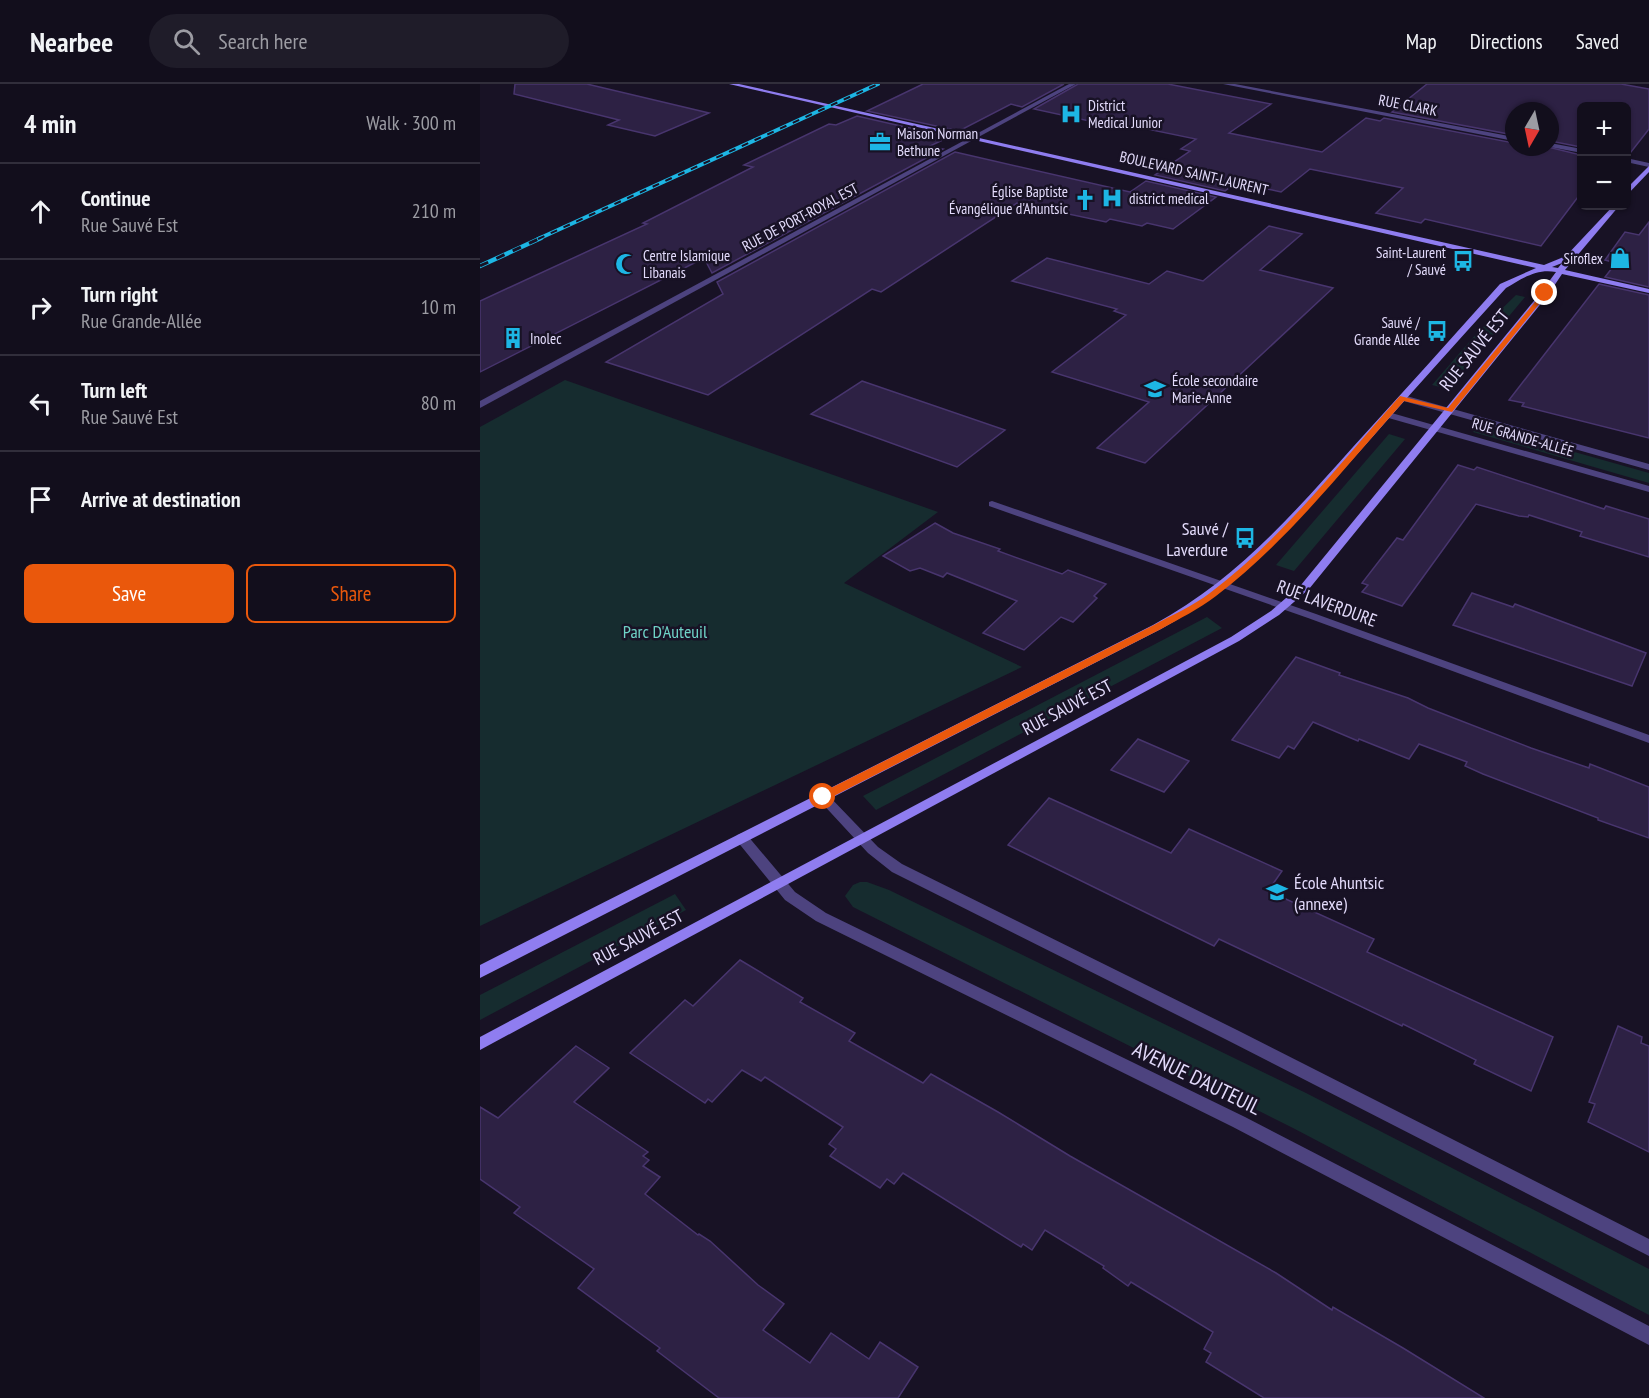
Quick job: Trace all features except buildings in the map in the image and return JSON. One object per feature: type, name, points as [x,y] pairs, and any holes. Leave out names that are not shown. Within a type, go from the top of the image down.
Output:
[{"type":"main road","name":"BOULEVARD SAINT-LAURENT","points":[[732,84],[1649,291]]},
{"type":"main road","points":[[1631,188],[1649,167]]},
{"type":"main road","points":[[1569,258],[1612,210]]},
{"type":"main road","name":"RUE SAUVÉ EST","points":[[480,972],[1184,614],[1250,565],[1503,286],[1514,279],[1569,258]]},
{"type":"main road","name":"RUE SAUVÉ EST","points":[[480,1044],[1235,639],[1283,606],[1305,587],[1436,428],[1562,270],[1569,258]]},
{"type":"street","name":"RUE DE PORT-ROYAL EST","points":[[480,405],[1073,84]]},
{"type":"street","name":"RUE CLARK","points":[[1226,84],[1505,137]]},
{"type":"street","points":[[1559,147],[1577,150]]},
{"type":"street","points":[[1631,162],[1649,167]]},
{"type":"street","name":"RUE GRANDE-ALLÉE","points":[[1403,398],[1649,467]]},
{"type":"street","name":"RUE GRANDE-ALLÉE","points":[[1388,415],[1649,489]]},
{"type":"street","name":"RUE LAVERDURE","points":[[992,504],[1283,606],[1649,739]]},
{"type":"street","points":[[823,797],[862,839],[897,868],[1254,1045],[1649,1248]]},
{"type":"street","name":"AVENUE D'AUTEUIL","points":[[742,838],[779,883],[800,904],[821,917],[1239,1122],[1649,1336]]},
{"type":"green space","points":[[1516,295],[1525,297],[1448,389],[1432,385],[1477,333]]},
{"type":"green space","name":"Parc D'Auteuil","points":[[565,380],[938,512],[844,583],[1022,667],[480,926],[480,427]]},
{"type":"green space","points":[[1479,425],[1649,473],[1649,483],[1473,432]]},
{"type":"green space","points":[[1389,434],[1405,439],[1294,571],[1276,565]]},
{"type":"green space","points":[[1207,617],[1222,628],[876,810],[863,796]]},
{"type":"green space","points":[[867,882],[889,890],[1306,1093],[1649,1269],[1649,1315],[1293,1128],[853,907],[845,896],[853,885]]},
{"type":"green space","points":[[675,894],[686,910],[480,1020],[480,995]]},
{"type":"railway","points":[[538,239],[878,84]]},
{"type":"railway","points":[[480,266],[541,238]]},
{"type":"place","name":"District Medical Junior","points":[[1071,114]]},
{"type":"place","name":"Maison Norman Bethune","points":[[880,142]]},
{"type":"place","name":"district medical","points":[[1112,198]]},
{"type":"place","name":"Église Baptiste Évangélique d'Ahuntsic","points":[[1085,200]]},
{"type":"place","name":"Siroflex","points":[[1620,258]]},
{"type":"place","name":"Saint-Laurent / Sauvé","points":[[1463,261]]},
{"type":"place","name":"Centre Islamique Libanais","points":[[626,264]]},
{"type":"place","name":"Sauvé / Grande Allée","points":[[1437,331]]},
{"type":"place","name":"Inolec","points":[[513,338]]},
{"type":"place","name":"École secondaire Marie-Anne","points":[[1155,389]]},
{"type":"place","name":"Sauvé / Laverdure","points":[[1245,538]]},
{"type":"place","name":"École Ahuntsic (annexe)","points":[[1277,892]]},
{"type":"route","points":[[823,797],[1184,614],[1211,596],[1250,565],[1403,398],[1449,411],[1545,293]]}]
